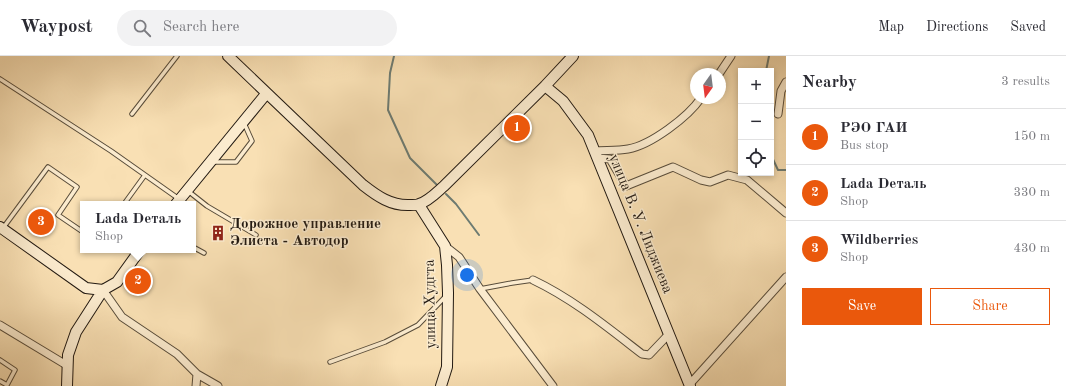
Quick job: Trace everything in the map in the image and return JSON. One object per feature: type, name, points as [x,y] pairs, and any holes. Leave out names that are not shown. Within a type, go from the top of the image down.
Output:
[{"type":"main road","points":[[228,56],[266,94],[363,185],[375,195],[388,202],[400,205],[419,204],[444,186],[545,86],[573,56]]},
{"type":"main road","name":"улица В. У. Лиджиева","points":[[545,86],[563,101],[588,135],[690,385]]},
{"type":"main road","points":[[179,201],[266,94]]},
{"type":"main road","name":"улица Худгта","points":[[419,204],[445,246],[448,293],[447,367],[441,386]]},
{"type":"main road","points":[[1,228],[86,288],[103,290]]},
{"type":"main road","points":[[67,386],[68,355],[76,332],[103,290],[117,282],[138,253]]},
{"type":"street","points":[[723,68],[732,56]]},
{"type":"street","points":[[778,114],[781,91],[786,82]]},
{"type":"street","points":[[596,154],[630,149],[657,137],[697,104]]},
{"type":"street","points":[[596,154],[610,159],[626,186],[673,167],[701,180],[710,182],[728,175],[747,180],[786,213]]},
{"type":"street","points":[[445,246],[459,257],[480,289],[552,386]]},
{"type":"street","points":[[690,385],[786,277]]},
{"type":"street","points":[[534,280],[554,290],[599,321],[642,354],[649,355],[669,334]]},
{"type":"street","points":[[103,290],[122,317],[177,354],[197,374],[218,386]]},
{"type":"street","points":[[0,325],[68,366]]},
{"type":"street","points":[[196,386],[197,374]]},
{"type":"lane","points":[[132,114],[177,56]]},
{"type":"lane","points":[[0,79],[146,175],[177,201]]},
{"type":"lane","points":[[211,162],[236,162],[252,141],[243,122]]},
{"type":"lane","points":[[1,228],[48,166],[77,187],[58,215],[80,230]]},
{"type":"lane","points":[[126,201],[146,175]]},
{"type":"lane","points":[[188,190],[207,206],[256,235]]},
{"type":"lane","points":[[196,249],[204,253]]},
{"type":"lane","points":[[480,289],[534,280]]},
{"type":"lane","points":[[330,362],[385,342],[418,325],[448,293]]},
{"type":"lane","points":[[0,360],[16,370],[6,384],[0,381]]},
{"type":"waterway","points":[[394,56],[390,73],[388,110],[410,158],[438,186]]},
{"type":"waterway","points":[[767,68],[769,56]]},
{"type":"waterway","points":[[771,140],[771,155],[778,170],[786,170]]},
{"type":"waterway","points":[[446,194],[456,204],[479,235]]},
{"type":"place","name":"РЭО ГАИ","points":[[517,128]]},
{"type":"place","name":"Wildberries","points":[[41,222]]},
{"type":"place","name":"Дорожное управление Элиста - Автодор","points":[[218,233]]},
{"type":"place","name":"Lada Dеталь","points":[[138,281]]}]
